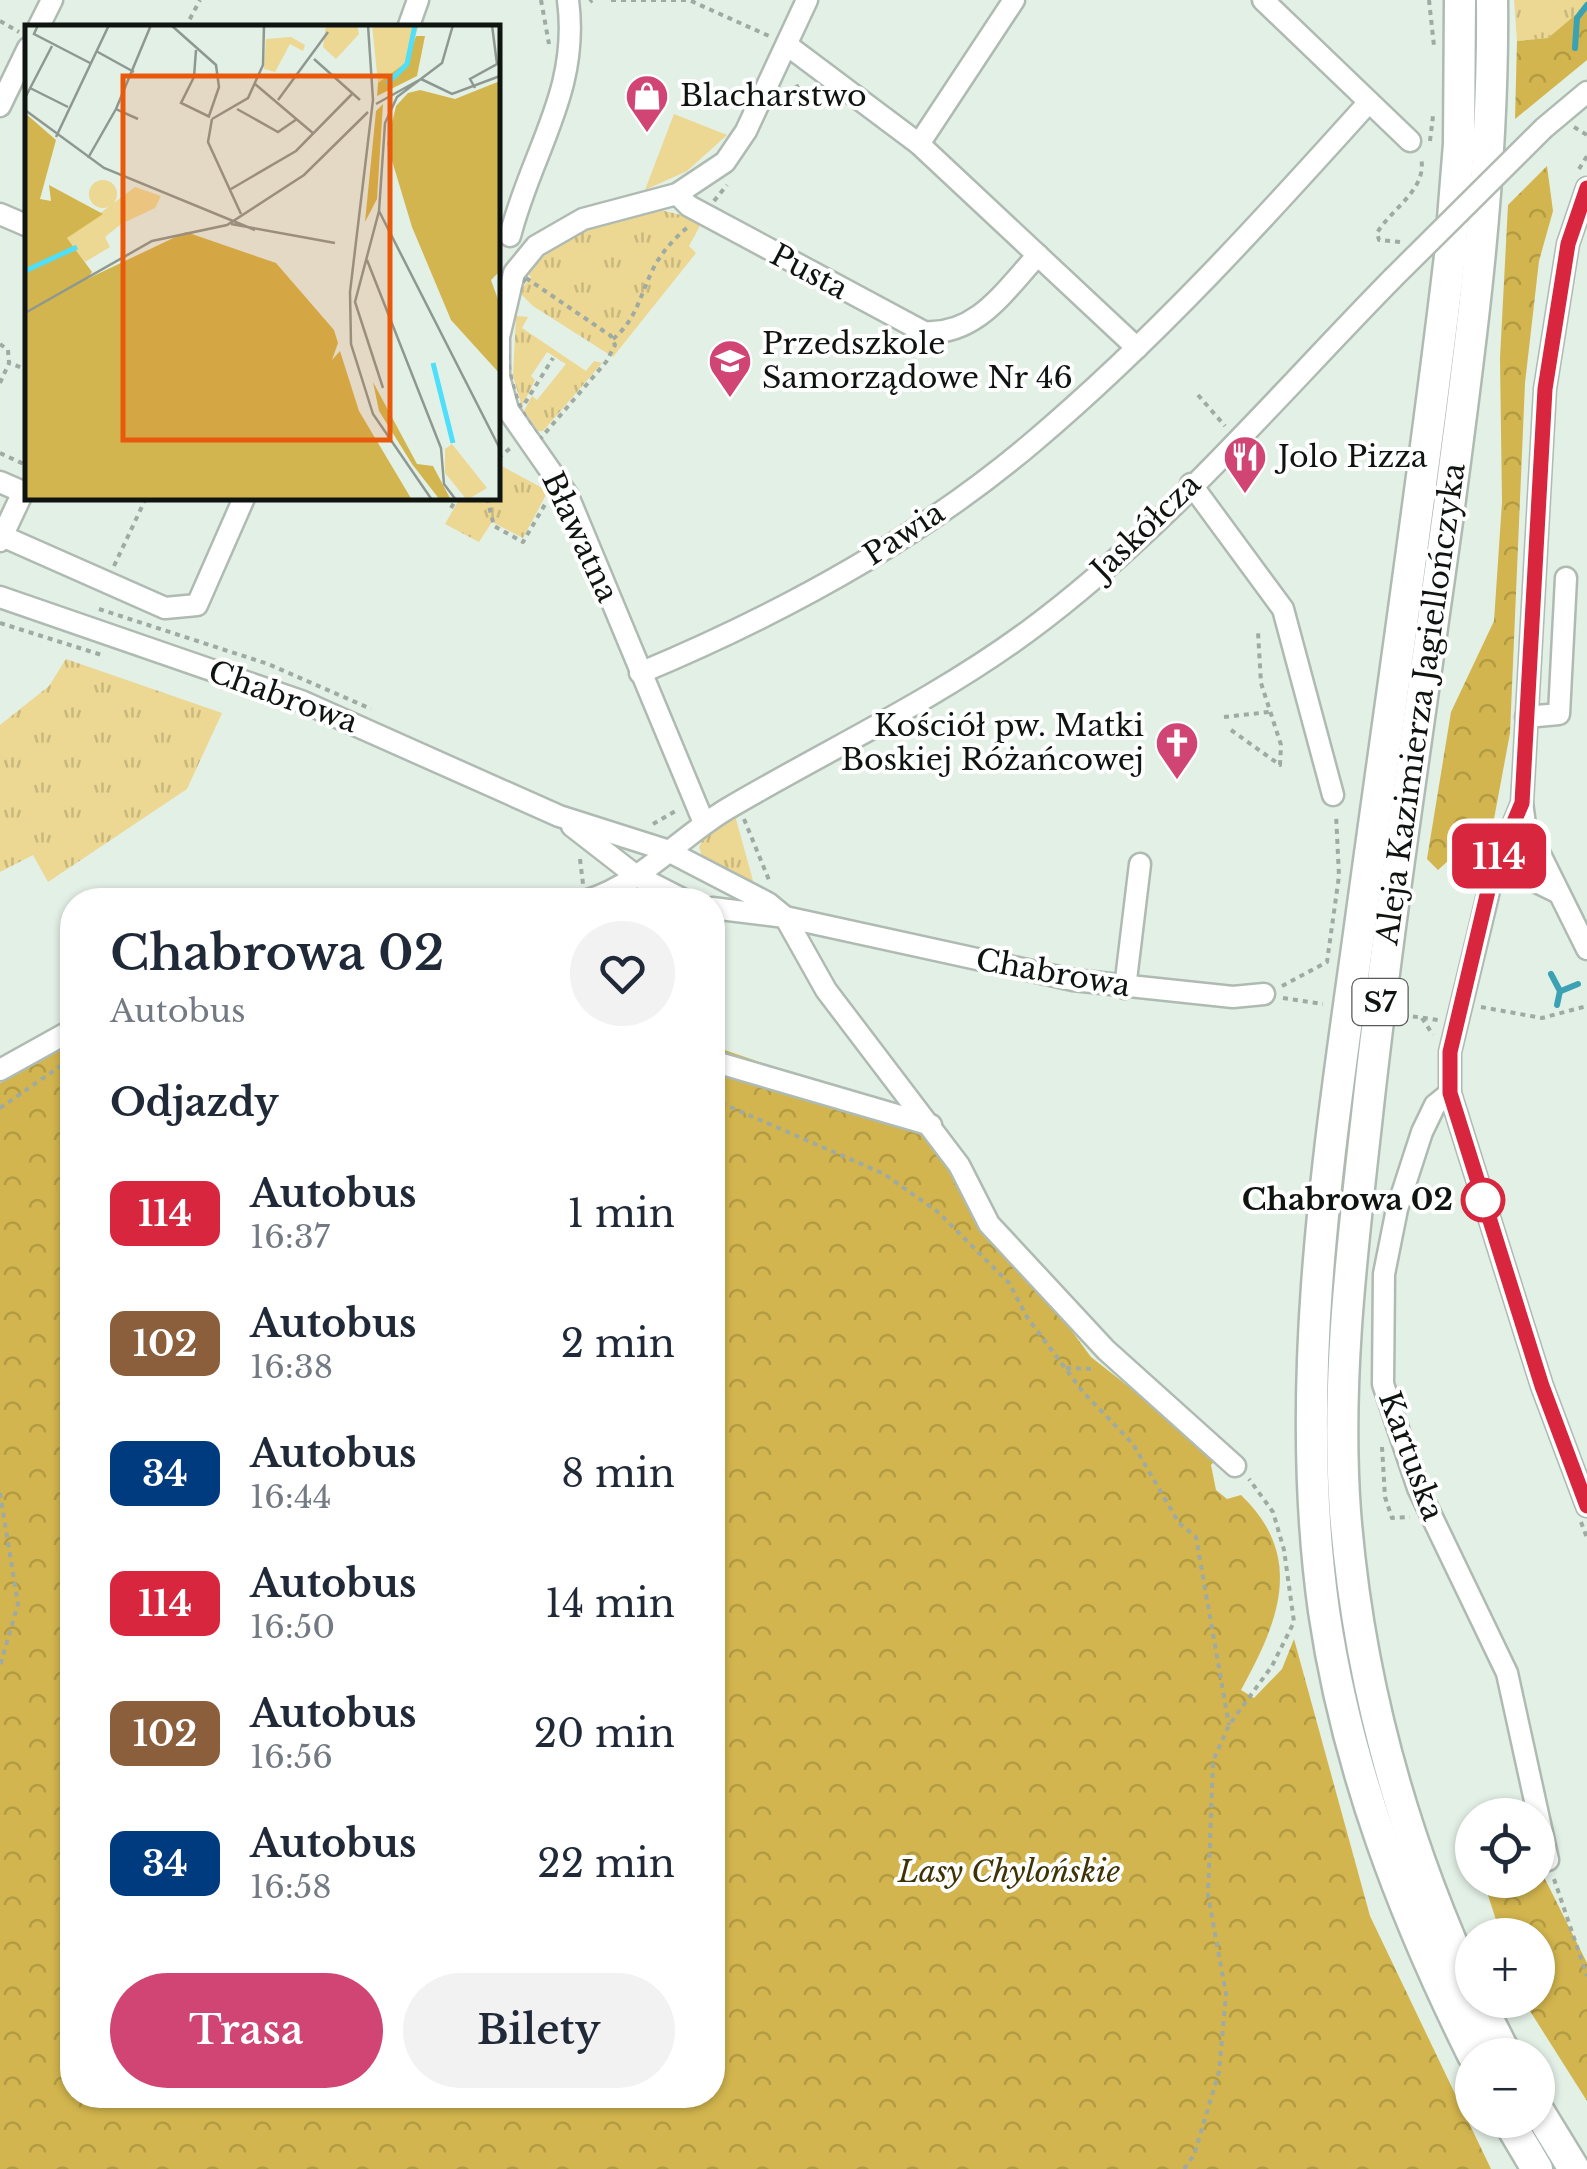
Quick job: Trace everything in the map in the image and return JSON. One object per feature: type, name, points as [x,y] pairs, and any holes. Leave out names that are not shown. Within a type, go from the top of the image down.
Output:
[{"type":"highway","name":"Aleja Kazimierza Jagiellończyka","points":[[1460,0],[1459,144],[1450,256],[1336,1102],[1319,1286],[1312,1447],[1320,1574],[1345,1726],[1390,1868],[1465,2038]]},
{"type":"highway","name":"Aleja Kazimierza Jagiellończyka","points":[[1455,1945],[1409,1827],[1374,1704],[1348,1542],[1343,1412],[1348,1289],[1378,1018],[1483,243],[1492,0]]},
{"type":"highway","points":[[1519,2138],[1537,2169]]},
{"type":"highway","points":[[1555,2138],[1574,2169]]},
{"type":"street","points":[[40,25],[52,0]]},
{"type":"street","points":[[409,25],[418,0]]},
{"type":"street","points":[[568,0],[572,40],[566,84],[504,233],[528,254],[583,219],[676,194],[709,176],[731,154],[807,0]]},
{"type":"street","points":[[919,144],[1014,0]]},
{"type":"street","points":[[1263,0],[1416,150]]},
{"type":"street","points":[[787,45],[919,144],[1137,348]]},
{"type":"street","points":[[0,106],[25,54]]},
{"type":"street","name":"Jaskółcza","points":[[616,888],[704,823],[980,665],[1098,576],[1544,128],[1578,109],[1587,92]]},
{"type":"street","name":"Pawia","points":[[640,673],[747,628],[909,534],[1030,445],[1137,348],[1368,102]]},
{"type":"street","points":[[1587,188],[1568,244],[1545,389],[1522,803],[1525,824],[1587,949]]},
{"type":"street","name":"Pusta","points":[[676,194],[703,213],[924,332],[947,332],[974,322],[1038,255]]},
{"type":"street","points":[[0,214],[25,225]]},
{"type":"street","name":"Bławatna","points":[[500,337],[514,272],[528,254]]},
{"type":"street","name":"Bławatna","points":[[500,377],[502,395],[514,423],[568,496],[704,823]]},
{"type":"street","points":[[0,482],[23,492],[1,539],[165,608],[197,605],[243,500]]},
{"type":"street","points":[[1191,484],[1282,609],[1333,796]]},
{"type":"street","points":[[1526,717],[1559,714],[1566,578]]},
{"type":"street","name":"Chabrowa","points":[[0,597],[302,701],[558,816],[666,850],[768,903],[785,917]]},
{"type":"street","points":[[1522,803],[1492,874],[1450,1052],[1450,1093],[1542,1386],[1587,1506]]},
{"type":"street","name":"Chabrowa","points":[[558,816],[635,875],[660,888]]},
{"type":"street","points":[[1125,988],[1140,864]]},
{"type":"street","points":[[1492,874],[1530,878],[1558,892]]},
{"type":"street","name":"Chabrowa","points":[[725,910],[785,917],[1125,988],[1233,997],[1264,994]]},
{"type":"street","points":[[785,917],[826,990],[959,1165],[990,1224],[1106,1350],[1235,1466]]},
{"type":"street","points":[[0,1070],[60,1037]]},
{"type":"street","points":[[725,1065],[931,1125]]},
{"type":"street","name":"Kartuska","points":[[1450,1093],[1435,1105],[1422,1132],[1397,1209],[1384,1274],[1383,1384],[1418,1488],[1507,1674],[1534,1798]]},
{"type":"path","points":[[187,25],[200,0]]},
{"type":"path","points":[[611,0],[693,0],[764,35]]},
{"type":"path","points":[[1429,0],[1435,56]]},
{"type":"path","points":[[0,21],[25,35]]},
{"type":"path","points":[[1401,245],[1379,240],[1376,234],[1416,186],[1424,170],[1416,150],[1432,136],[1433,116]]},
{"type":"path","points":[[1587,156],[1583,162],[1587,164]]},
{"type":"path","points":[[613,339],[526,278],[516,301],[509,352],[513,392],[521,412],[540,439],[606,362],[614,349],[613,339],[638,309],[650,273],[666,247],[703,213]]},
{"type":"path","points":[[0,344],[8,350],[10,363],[0,383]]},
{"type":"path","points":[[521,412],[553,358]]},
{"type":"path","points":[[10,363],[25,369]]},
{"type":"path","points":[[1198,395],[1225,426]]},
{"type":"path","points":[[0,454],[25,465]]},
{"type":"path","points":[[488,500],[494,526],[523,542],[554,494]]},
{"type":"path","points":[[96,580],[102,568],[112,572],[145,500]]},
{"type":"path","points":[[451,508],[456,500]]},
{"type":"path","points":[[0,623],[108,657]]},
{"type":"path","points":[[1231,730],[1280,764],[1281,745],[1262,682],[1258,632]]},
{"type":"path","points":[[1224,717],[1269,712]]},
{"type":"path","points":[[1264,994],[1328,962],[1339,876],[1333,796]]},
{"type":"path","points":[[756,808],[742,816],[775,896]]},
{"type":"path","points":[[578,844],[584,888]]},
{"type":"path","points":[[1287,998],[1326,1004]]},
{"type":"path","points":[[1472,1005],[1542,1018],[1587,1006]]},
{"type":"path","points":[[1398,1015],[1446,1022]]},
{"type":"path","points":[[1422,1018],[1439,1046]]},
{"type":"path","points":[[0,1108],[60,1066]]},
{"type":"path","points":[[725,1105],[884,1174],[938,1212],[1009,1283],[1037,1330],[1083,1392],[1133,1444],[1179,1523],[1196,1537],[1228,1724]]},
{"type":"path","points":[[1184,2169],[1194,2155],[1220,2072],[1226,1994],[1208,1894],[1213,1761],[1228,1724],[1272,1666],[1294,1622],[1292,1592],[1273,1512],[1254,1483],[1235,1466]]},
{"type":"path","points":[[0,1492],[18,1604],[0,1666]]},
{"type":"path","points":[[1555,1881],[1587,1976]]},
{"type":"green space","points":[[1514,0],[1587,0],[1587,5],[1548,38],[1517,41]]},
{"type":"green space","points":[[1587,5],[1587,60],[1515,119],[1517,41],[1548,38]]},
{"type":"green space","points":[[674,114],[727,135],[687,171],[645,190]]},
{"type":"green space","points":[[1547,166],[1553,211],[1539,261],[1525,383],[1510,733],[1494,819],[1438,870],[1427,859],[1451,712],[1494,621],[1502,502],[1500,358],[1508,205]]},
{"type":"green space","points":[[660,210],[703,220],[689,246],[696,253],[613,357],[533,306],[519,292],[531,277],[527,273],[573,236]]},
{"type":"green space","points":[[516,316],[528,317],[522,328],[586,371],[594,361],[602,363],[543,431],[538,431],[524,411],[532,396],[537,400],[566,364],[547,352],[531,376],[535,380],[522,406],[513,376]]},
{"type":"green space","points":[[500,465],[548,491],[523,538],[492,522],[479,542],[445,524],[459,500],[500,500]]},
{"type":"green space","points":[[66,659],[222,713],[187,789],[48,882],[33,855],[0,872],[0,725],[49,686]]},
{"type":"green space","points":[[738,816],[755,888],[703,859],[699,847],[705,836]]},
{"type":"green space","name":"Lasy Chylońskie","points":[[60,1050],[60,2108],[725,2108],[725,1050],[911,1114],[1091,1357],[1218,1457],[1211,1465],[1216,1490],[1227,1499],[1241,1495],[1261,1518],[1274,1542],[1279,1591],[1266,1640],[1241,1690],[1254,1698],[1282,1669],[1294,1639],[1370,1916],[1455,2094],[1455,2138],[1476,2138],[1491,2169],[0,2169],[0,1083]]},
{"type":"green space","points":[[1489,1898],[1554,1898],[1587,1963],[1587,2101],[1555,2050],[1555,2038],[1547,2038],[1534,2018],[1555,2018],[1555,1918],[1495,1918]]},
{"type":"waterway","points":[[1575,48],[1577,18],[1587,5]]},
{"type":"waterway","points":[[1551,974],[1560,991],[1557,1005]]},
{"type":"waterway","points":[[1561,991],[1578,984]]},
{"type":"bus line","name":"114","points":[[1587,188],[1568,244],[1545,389],[1522,803],[1492,874],[1448,1075],[1450,1093],[1542,1386],[1587,1506]]},
{"type":"place","name":"Blacharstwo","points":[[647,134]]},
{"type":"place","name":"Przedszkole Samorządowe Nr 46","points":[[730,399]]},
{"type":"place","name":"Jolo Pizza","points":[[1245,495]]},
{"type":"place","name":"Kościół pw. Matki Boskiej Różańcowej","points":[[1177,781]]},
{"type":"place","name":"Chabrowa 02","points":[[1483,1200]]}]
